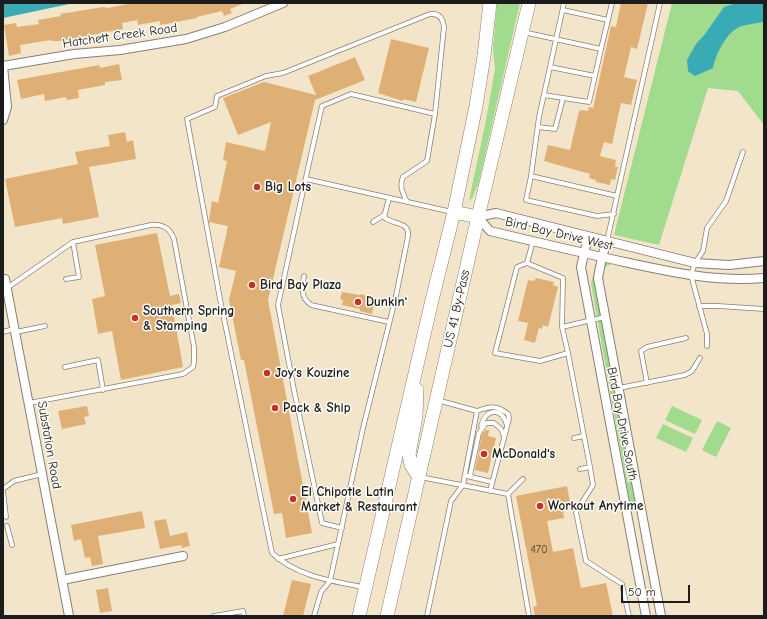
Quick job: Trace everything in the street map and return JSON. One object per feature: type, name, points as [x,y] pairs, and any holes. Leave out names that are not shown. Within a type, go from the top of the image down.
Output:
[{"type":"main road","name":"US 41 By-Pass","points":[[359,616],[416,368],[454,212],[477,99],[490,3]]},
{"type":"main road","name":"US 41 By-Pass","points":[[387,616],[478,217],[529,3]]},
{"type":"main road","points":[[454,212],[478,217]]},
{"type":"main road","points":[[416,368],[417,405],[409,459],[412,469],[419,477]]},
{"type":"street","name":"Hatchett Creek Road","points":[[3,120],[8,107],[3,66],[74,54],[120,50],[186,39],[225,27],[283,3]]},
{"type":"street","name":"Bird Bay Drive West","points":[[764,261],[729,264],[696,263],[588,237],[496,212],[478,217],[490,231],[602,257],[691,275],[745,280],[764,278]]},
{"type":"street","name":"Bird Bay Drive South","points":[[588,237],[580,267],[646,616]]},
{"type":"street","name":"Bird Bay Drive South","points":[[607,241],[598,278],[661,616]]},
{"type":"street","name":"Substation Road","points":[[4,277],[69,616]]},
{"type":"street","points":[[62,580],[184,556]]},
{"type":"street","points":[[638,573],[653,570]]},
{"type":"lane","points":[[564,3],[544,95],[526,200],[597,216],[614,214]]},
{"type":"lane","points":[[544,95],[589,102],[612,3]]},
{"type":"lane","points":[[607,241],[660,3]]},
{"type":"lane","points":[[563,10],[608,20]]},
{"type":"lane","points":[[366,587],[330,581],[296,570],[278,559],[272,553],[220,298],[187,119],[215,107],[217,96],[266,76],[282,74],[432,14],[440,17],[444,22],[444,27],[435,114],[427,161],[403,177],[401,189],[406,202]]},
{"type":"lane","points":[[522,32],[601,49]]},
{"type":"lane","points":[[550,67],[595,76]]},
{"type":"lane","points":[[342,528],[322,523],[278,305],[322,106],[351,94],[435,114]]},
{"type":"lane","points":[[538,127],[555,129],[563,98]]},
{"type":"lane","points":[[707,346],[707,334],[691,275],[703,251],[707,228],[726,201],[743,152]]},
{"type":"lane","points":[[531,176],[617,196]]},
{"type":"lane","points":[[306,179],[454,212]]},
{"type":"lane","points":[[373,222],[384,215],[389,198]]},
{"type":"lane","points":[[314,616],[320,592],[330,581],[363,428],[409,233],[404,225],[391,222],[386,219],[384,215]]},
{"type":"lane","points":[[7,288],[73,242],[156,224],[168,228],[174,239],[194,347],[193,367],[184,374],[29,403]]},
{"type":"lane","points":[[527,263],[533,241]]},
{"type":"lane","points":[[66,279],[78,277],[73,242]]},
{"type":"lane","points":[[568,353],[540,361],[496,353],[517,267],[527,263],[564,278],[562,327],[568,353],[593,485],[576,512],[586,561],[622,584],[629,616]]},
{"type":"lane","points":[[304,276],[302,289],[303,295],[306,301],[311,304],[389,322]]},
{"type":"lane","points":[[699,306],[764,309]]},
{"type":"lane","points":[[562,327],[605,317]]},
{"type":"lane","points":[[3,332],[45,326]]},
{"type":"lane","points":[[647,383],[641,353],[643,349],[686,338]]},
{"type":"lane","points":[[619,388],[685,375],[692,371],[700,358]]},
{"type":"lane","points":[[65,367],[98,360],[103,390]]},
{"type":"lane","points":[[437,400],[478,412],[490,407],[501,408],[508,414],[509,419],[490,490]]},
{"type":"lane","points":[[467,476],[478,412]]},
{"type":"lane","points":[[427,616],[451,501],[463,485],[467,476],[485,417],[489,413],[499,412],[503,415],[507,425]]},
{"type":"lane","points":[[479,433],[486,423],[494,422],[501,429],[504,437]]},
{"type":"lane","points":[[574,438],[584,436]]},
{"type":"lane","points":[[580,469],[590,467]]},
{"type":"lane","points":[[6,517],[3,490],[14,481],[42,474]]},
{"type":"lane","points":[[467,476],[492,482]]},
{"type":"lane","points":[[419,477],[508,494]]},
{"type":"lane","points":[[508,494],[523,479]]},
{"type":"lane","points":[[508,494],[529,616]]},
{"type":"lane","points":[[7,526],[12,545]]},
{"type":"lane","points":[[278,559],[338,544]]},
{"type":"lane","points":[[217,616],[243,610],[244,616]]},
{"type":"green space","points":[[497,3],[520,3],[479,181],[472,199],[469,200],[495,69],[493,49]]},
{"type":"green space","points":[[672,3],[764,3],[764,125],[738,91],[708,88],[659,245],[614,235]]},
{"type":"green space","points":[[599,251],[641,268],[616,262],[605,267],[601,281],[645,506],[631,508],[591,284]]},
{"type":"green space","points":[[672,406],[702,420],[695,434],[665,420]]},
{"type":"green space","points":[[717,421],[731,428],[716,457],[702,450]]},
{"type":"green space","points":[[663,424],[693,438],[686,452],[656,438]]},
{"type":"water","points":[[3,3],[74,3],[3,18]]},
{"type":"water","points":[[736,3],[764,3],[764,22],[737,28],[723,43],[713,68],[695,76],[688,71],[687,60],[696,44],[724,7]]},
{"type":"building","points":[[132,3],[245,3],[230,9],[232,13],[224,16],[222,11],[197,18],[160,25],[160,21],[138,25],[137,20],[122,23],[123,29],[60,41],[51,40],[20,45],[21,53],[9,56],[4,25],[16,23],[17,27],[39,24],[38,20],[61,16],[60,14],[103,7],[108,8]]},
{"type":"building","points":[[621,3],[648,3],[637,49],[631,47],[624,77],[637,80],[631,105],[621,103],[612,144],[604,142],[600,156],[616,160],[615,167],[618,167],[615,180],[611,179],[610,185],[596,182],[596,180],[589,178],[590,174],[544,161],[548,145],[570,150],[579,111],[588,111],[589,107],[593,108],[611,26],[616,27]]},
{"type":"building","points":[[391,39],[429,48],[416,102],[403,99],[403,101],[378,93]]},
{"type":"building","name":"Bird Bay Plaza","points":[[355,57],[365,80],[315,100],[268,300],[312,533],[286,538],[282,513],[274,514],[244,360],[241,360],[229,300],[236,271],[219,267],[228,226],[209,222],[212,201],[218,203],[227,161],[223,160],[226,142],[265,151],[271,122],[238,135],[223,98],[264,82],[316,95],[308,76]]},
{"type":"building","points":[[119,64],[122,80],[105,82],[105,85],[78,90],[79,98],[67,100],[66,97],[45,101],[44,94],[21,99],[17,80],[99,65],[100,68]]},
{"type":"building","points":[[125,132],[127,142],[133,140],[136,159],[89,167],[99,217],[63,224],[62,218],[15,227],[5,179],[78,164],[75,152],[110,146],[108,135]]},
{"type":"building","name":"Southern Spring & Stamping","points":[[157,233],[170,296],[179,294],[181,303],[172,305],[183,367],[121,380],[112,331],[98,334],[92,299],[105,296],[95,245]]},
{"type":"building","points":[[536,278],[554,282],[553,285],[558,287],[548,327],[543,325],[542,329],[539,328],[535,343],[524,340],[528,323],[518,321],[528,280],[534,281]]},
{"type":"building","name":"Dunkin'","points":[[342,292],[361,294],[375,299],[372,314],[360,311],[360,309],[342,305],[343,300],[340,299]]},
{"type":"building","points":[[87,406],[89,416],[84,417],[86,424],[62,429],[58,411]]},
{"type":"building","name":"McDonald's","points":[[486,430],[489,430],[488,436],[496,438],[488,473],[475,470],[482,434]]},
{"type":"building","points":[[567,486],[570,502],[562,503],[564,518],[547,521],[553,552],[573,548],[581,588],[606,583],[613,616],[535,616],[533,607],[537,606],[516,496]]},
{"type":"building","points":[[142,511],[145,528],[98,536],[103,564],[92,566],[90,557],[85,558],[81,539],[74,541],[71,525]]},
{"type":"building","points":[[166,519],[170,536],[187,532],[190,546],[182,548],[181,545],[160,549],[154,521]]},
{"type":"building","points":[[292,580],[311,584],[303,616],[283,616]]},
{"type":"building","points":[[108,588],[112,611],[100,613],[96,590]]},
{"type":"place","name":"Big Lots","points":[[257,187]]},
{"type":"place","name":"Bird Bay Plaza","points":[[252,285]]},
{"type":"place","name":"Dunkin'","points":[[358,302]]},
{"type":"place","name":"Southern Spring & Stamping","points":[[135,318]]},
{"type":"place","name":"Joy's Kouzine","points":[[267,373]]},
{"type":"place","name":"Pack & Ship","points":[[275,408]]},
{"type":"place","name":"McDonald's","points":[[484,454]]},
{"type":"place","name":"El Chipotle Latin Market & Restaurant","points":[[293,499]]},
{"type":"place","name":"Workout Anytime","points":[[540,506]]}]
